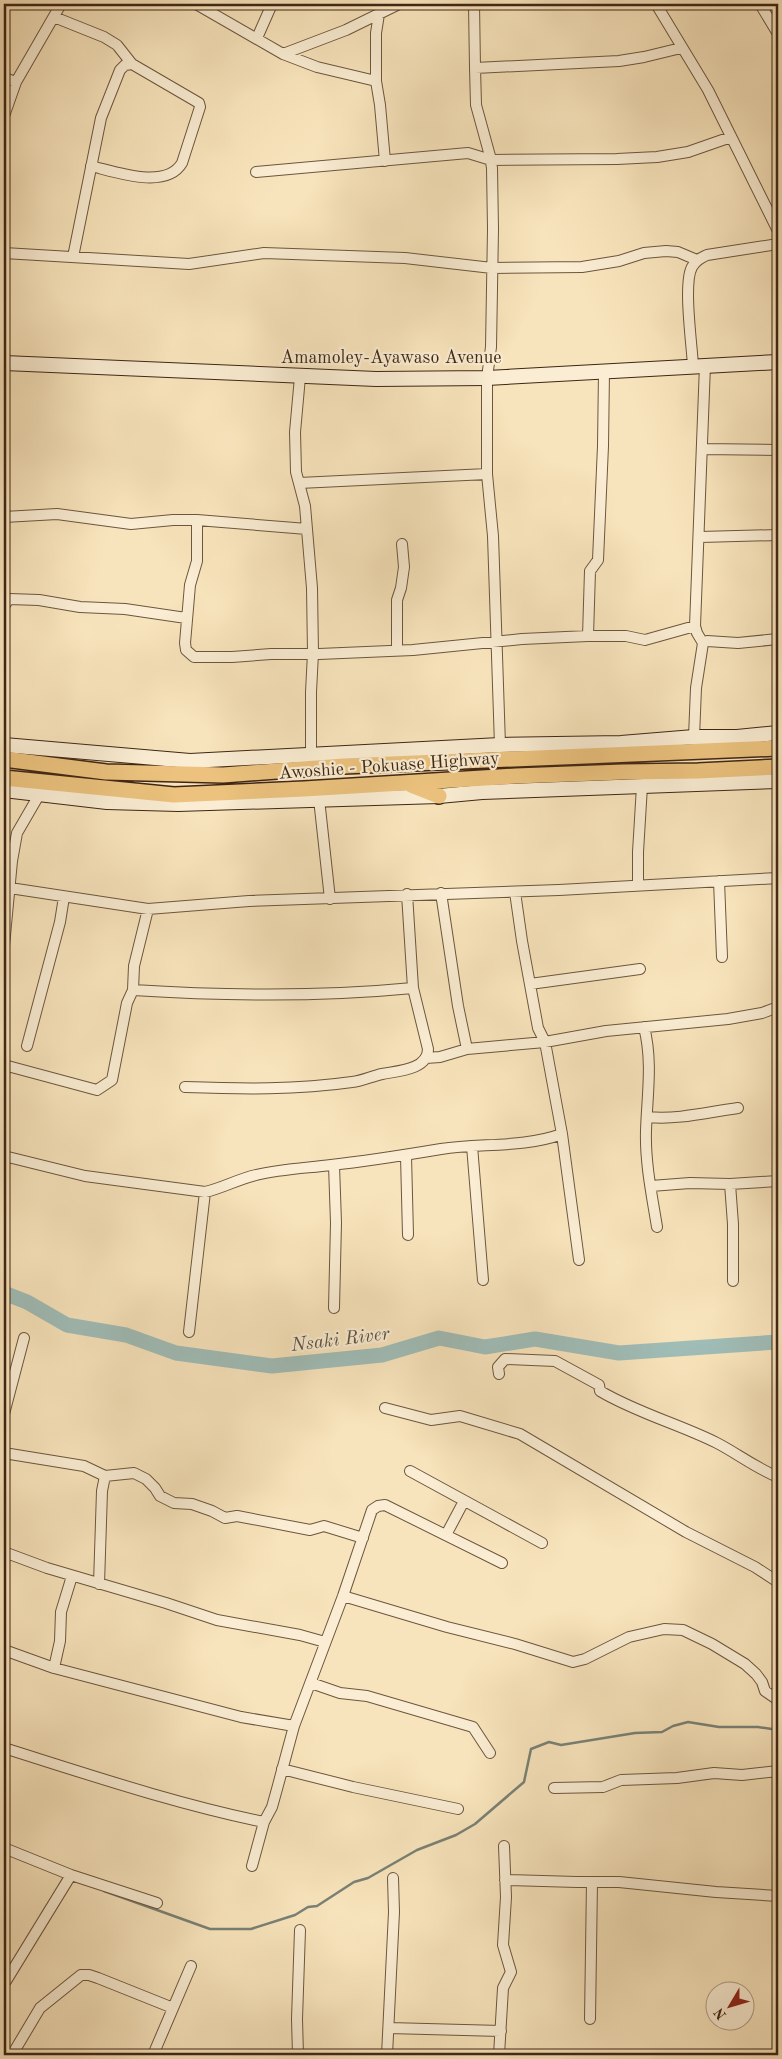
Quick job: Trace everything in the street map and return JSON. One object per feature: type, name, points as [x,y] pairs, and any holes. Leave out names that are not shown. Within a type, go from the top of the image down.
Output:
[{"type":"main road","name":"Awoshie - Pokuase Highway","points":[[4,759],[106,772],[223,775],[344,766],[778,748]]},
{"type":"main road","name":"Awoshie - Pokuase Highway","points":[[4,778],[174,795],[516,776],[778,767]]},
{"type":"main road","points":[[407,783],[439,796]]},
{"type":"street","points":[[4,116],[16,82],[60,4]]},
{"type":"street","points":[[196,4],[284,54],[317,67],[376,81]]},
{"type":"street","points":[[257,38],[272,4]]},
{"type":"street","points":[[284,54],[346,30],[399,4]]},
{"type":"street","points":[[474,4],[476,105],[491,160],[491,347],[487,378],[487,474],[493,536],[495,642],[500,745]]},
{"type":"street","points":[[656,4],[708,90],[778,231]]},
{"type":"street","points":[[760,4],[778,34]]},
{"type":"street","points":[[379,14],[376,33],[376,81],[385,161]]},
{"type":"street","points":[[54,17],[104,37],[117,45],[132,64],[198,102],[200,108],[182,163],[177,171],[165,176],[150,178],[91,166]]},
{"type":"street","points":[[475,68],[619,61],[682,48]]},
{"type":"street","points":[[73,257],[101,118],[120,70],[132,64]]},
{"type":"street","points":[[4,78],[16,82]]},
{"type":"street","points":[[256,172],[468,153],[491,160],[617,160],[688,152],[731,137]]},
{"type":"street","points":[[694,736],[696,688],[702,643],[695,626],[703,449],[699,366],[688,287],[691,268],[697,260],[707,255],[778,244]]},
{"type":"street","points":[[4,253],[189,264],[254,253],[274,253],[405,258],[492,268],[582,267],[619,261],[644,253],[666,251],[678,252],[697,260]]},
{"type":"street","name":"Amamoley-Ayawaso Avenue","points":[[4,363],[376,379],[487,378],[778,362]]},
{"type":"street","points":[[588,636],[590,571],[598,560],[604,372]]},
{"type":"street","points":[[300,377],[295,432],[296,472],[305,506],[312,588],[313,653],[310,692],[310,755]]},
{"type":"street","points":[[703,449],[778,450]]},
{"type":"street","points":[[299,483],[487,474]]},
{"type":"street","points":[[4,517],[57,514],[130,524],[197,520],[306,529]]},
{"type":"street","points":[[197,520],[197,561],[190,586],[185,643],[186,650],[194,657],[398,650],[588,636],[626,636],[645,640],[695,626]]},
{"type":"street","points":[[700,537],[778,535]]},
{"type":"street","points":[[398,650],[397,600],[404,567],[402,544]]},
{"type":"street","points":[[4,606],[9,599],[39,600],[80,607],[124,609],[186,618]]},
{"type":"street","points":[[702,643],[707,641],[738,643],[778,639]]},
{"type":"street","points":[[4,745],[190,761],[500,745],[621,743],[694,736],[737,737],[778,733]]},
{"type":"street","points":[[4,790],[107,802],[169,804],[439,796],[778,781]]},
{"type":"street","points":[[638,886],[642,786]]},
{"type":"street","points":[[4,946],[12,861],[17,833],[39,795]]},
{"type":"street","points":[[319,799],[330,899]]},
{"type":"street","points":[[10,888],[148,909],[249,901],[330,899],[407,894],[515,892],[778,878]]},
{"type":"street","points":[[719,881],[722,957]]},
{"type":"street","points":[[515,892],[538,1028],[545,1042],[562,1134],[578,1260]]},
{"type":"street","points":[[441,893],[458,1006],[467,1049]]},
{"type":"street","points":[[407,894],[413,988],[428,1050],[426,1058]]},
{"type":"street","points":[[27,1046],[60,922],[64,897]]},
{"type":"street","points":[[4,1065],[97,1090],[112,1080],[127,1003],[133,990],[134,966],[148,909]]},
{"type":"street","points":[[530,984],[640,969]]},
{"type":"street","points":[[133,990],[256,995],[335,994],[413,988]]},
{"type":"street","points":[[185,1087],[269,1090],[306,1089],[364,1080],[412,1068],[426,1058],[440,1057],[467,1049],[545,1042],[606,1031],[728,1019],[762,1013],[778,1007]]},
{"type":"street","points":[[644,1027],[649,1056],[646,1154],[657,1227]]},
{"type":"street","points":[[648,1117],[668,1119],[738,1108]]},
{"type":"street","points":[[4,1156],[85,1176],[205,1192],[218,1189],[255,1174],[472,1146],[507,1146],[562,1134]]},
{"type":"street","points":[[472,1146],[483,1280]]},
{"type":"street","points":[[406,1156],[408,1235]]},
{"type":"street","points":[[334,1165],[336,1223],[334,1308]]},
{"type":"street","points":[[651,1186],[778,1181]]},
{"type":"street","points":[[730,1184],[733,1224],[733,1281]]},
{"type":"street","points":[[189,1332],[205,1192]]},
{"type":"street","points":[[4,1414],[24,1338]]},
{"type":"street","points":[[500,1374],[498,1367],[505,1360],[555,1362],[599,1385],[600,1391],[618,1402],[673,1422],[717,1443],[760,1469],[778,1477]]},
{"type":"street","points":[[385,1408],[431,1420],[460,1416],[520,1434],[686,1532],[755,1567],[778,1582]]},
{"type":"street","points":[[4,1453],[84,1466],[106,1476],[134,1472],[156,1488],[160,1496],[174,1503],[192,1504],[225,1518],[237,1516],[310,1530],[324,1526],[363,1538]]},
{"type":"street","points":[[410,1470],[542,1543]]},
{"type":"street","points":[[99,1584],[102,1491],[106,1476]]},
{"type":"street","points":[[446,1535],[464,1501]]},
{"type":"street","points":[[252,1866],[264,1822],[272,1807],[294,1726],[343,1596],[372,1510],[378,1506],[385,1505],[502,1563]]},
{"type":"street","points":[[4,1552],[72,1576],[217,1620],[300,1635],[325,1642]]},
{"type":"street","points":[[54,1668],[60,1641],[61,1612],[72,1576]]},
{"type":"street","points":[[343,1596],[573,1662],[585,1659],[629,1637],[664,1629],[683,1630],[712,1644],[745,1664],[762,1682],[765,1691],[778,1700]]},
{"type":"street","points":[[4,1650],[54,1668],[241,1717],[294,1726]]},
{"type":"street","points":[[311,1683],[340,1693],[367,1696],[473,1727],[490,1753]]},
{"type":"street","points":[[4,1748],[134,1789],[221,1813],[264,1822]]},
{"type":"street","points":[[282,1769],[353,1787],[458,1809]]},
{"type":"street","points":[[554,1788],[603,1787],[621,1780],[677,1778],[714,1773],[742,1775],[778,1771]]},
{"type":"street","points":[[499,2055],[503,1988],[511,1972],[503,1945],[506,1897],[504,1846]]},
{"type":"street","points":[[4,1848],[71,1875],[157,1903]]},
{"type":"street","points":[[6,1980],[71,1875]]},
{"type":"street","points":[[387,2055],[394,1912],[393,1878]]},
{"type":"street","points":[[505,1880],[619,1882],[778,1896]]},
{"type":"street","points":[[590,2019],[592,1882]]},
{"type":"street","points":[[298,2055],[296,2020],[300,1930]]},
{"type":"street","points":[[153,2055],[191,1966]]},
{"type":"street","points":[[12,2055],[40,2008],[82,1975],[98,1978],[173,2008]]},
{"type":"street","points":[[389,2028],[501,2031]]},
{"type":"waterway","name":"Nsaki River","points":[[4,1293],[27,1302],[67,1325],[126,1335],[176,1353],[272,1366],[382,1355],[439,1338],[485,1347],[535,1339],[619,1353],[778,1342]]},
{"type":"waterway","points":[[104,1891],[210,1929],[251,1929],[295,1915],[308,1907],[317,1906],[354,1882],[368,1878],[417,1850],[456,1835],[475,1824],[524,1782],[531,1749],[549,1742],[561,1745],[635,1733],[662,1732],[673,1726],[688,1722],[719,1727],[758,1727],[778,1730]]}]
